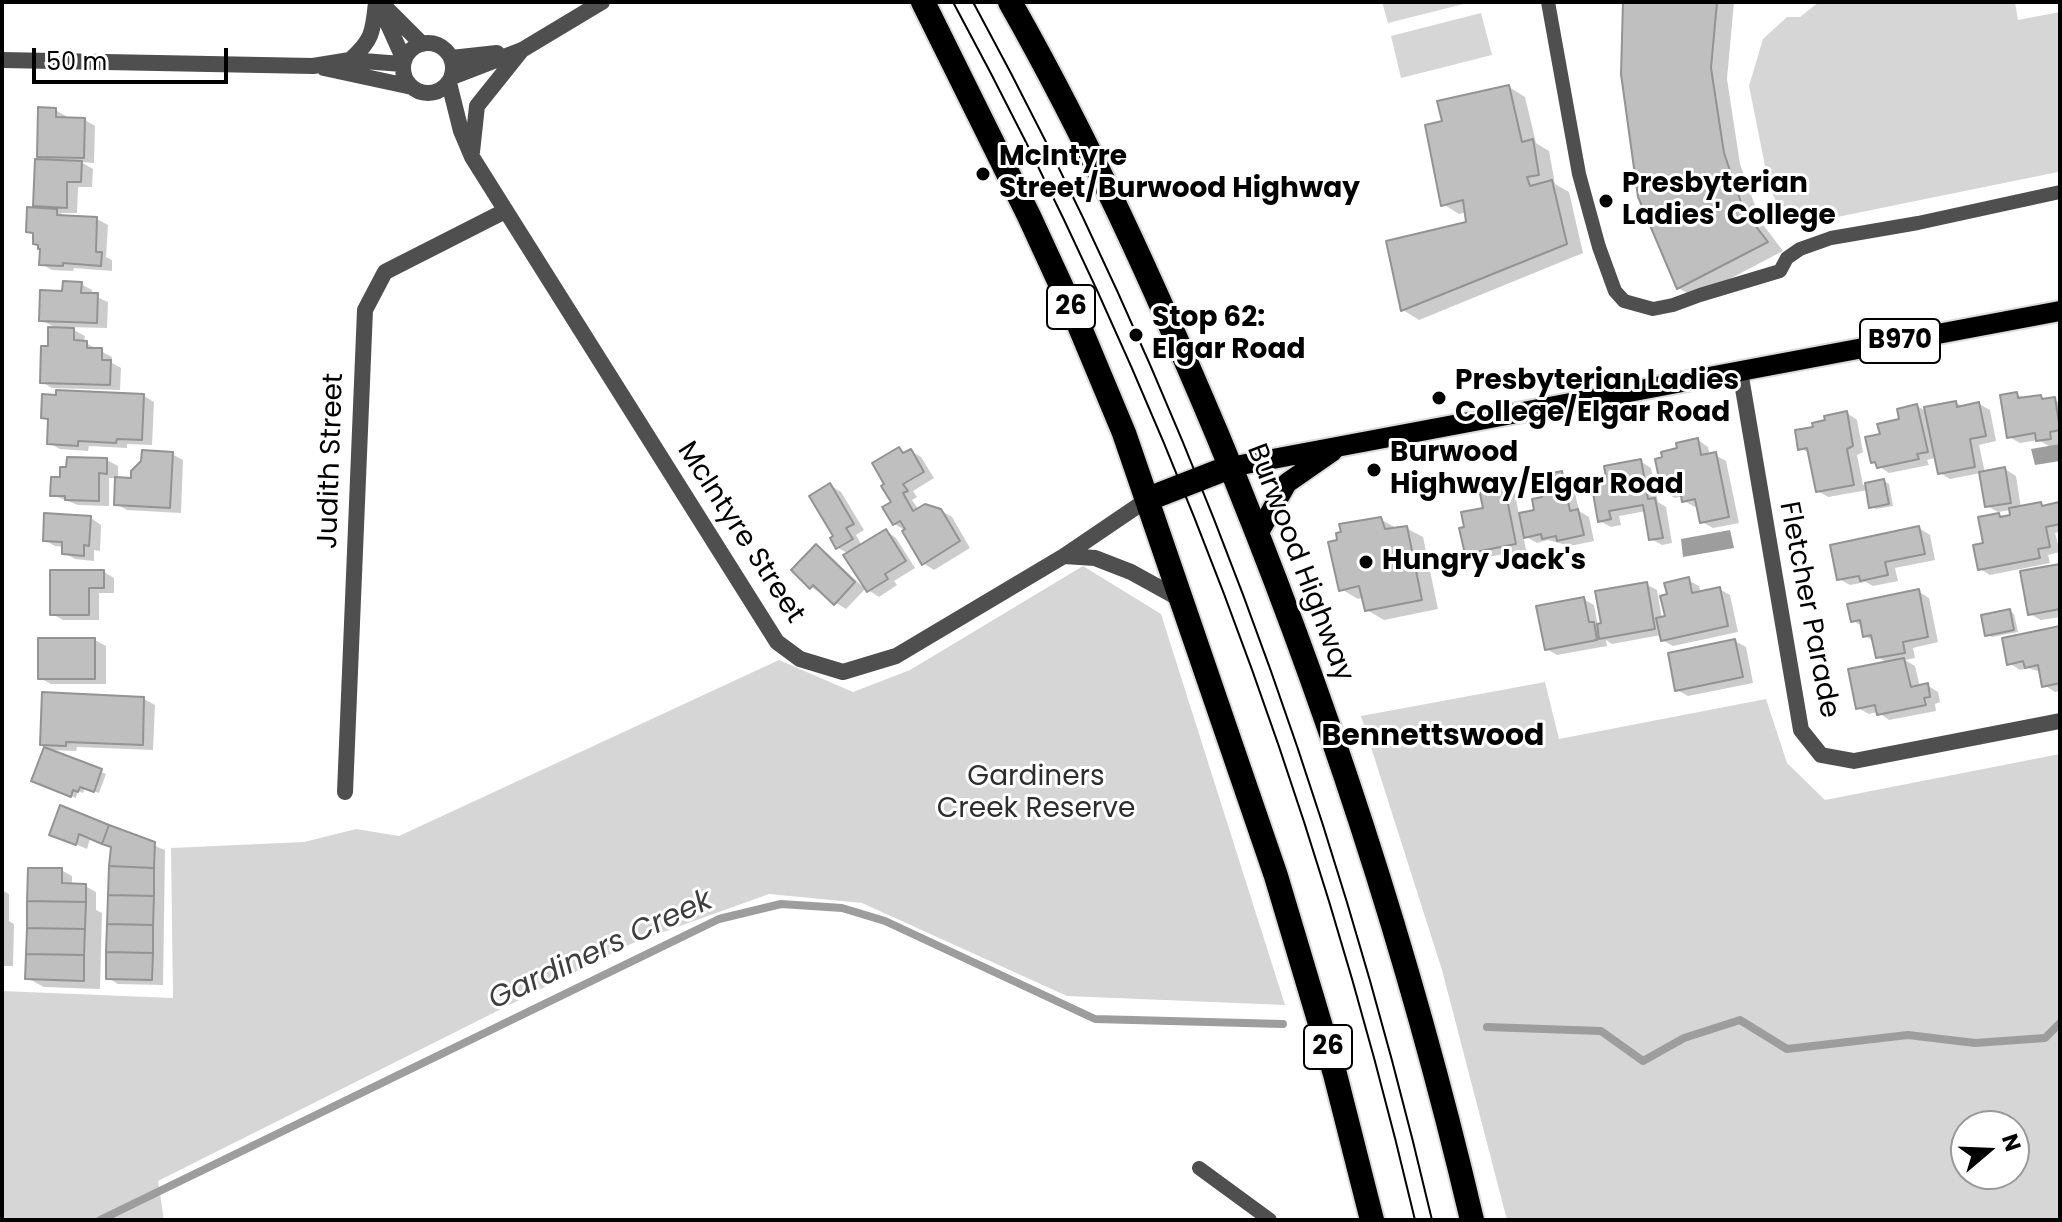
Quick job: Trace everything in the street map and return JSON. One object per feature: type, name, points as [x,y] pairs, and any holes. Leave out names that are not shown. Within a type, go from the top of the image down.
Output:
[{"type":"highway","name":"26","points":[[923,2],[982,118],[1069,303],[1124,433],[1307,976],[1372,1220]]},
{"type":"highway","name":"Burwood Highway","points":[[1010,2],[1128,230],[1258,534],[1316,687],[1395,926],[1472,1220]]},
{"type":"highway","points":[[1148,499],[1230,467]]},
{"type":"main road","name":"B970","points":[[1230,467],[2060,311]]},
{"type":"main road","points":[[1258,534],[1287,483],[1340,447]]},
{"type":"street","points":[[378,2],[422,44]]},
{"type":"street","points":[[350,60],[366,47],[373,33],[378,2]]},
{"type":"street","points":[[378,2],[403,62],[406,81],[420,92],[433,93],[450,80],[522,50],[602,2]]},
{"type":"street","points":[[403,62],[412,49],[422,44],[438,45],[451,58],[450,80]]},
{"type":"street","points":[[451,58],[522,50]]},
{"type":"street","points":[[472,157],[477,106],[522,50]]},
{"type":"street","points":[[2,60],[313,66],[350,60],[403,62]]},
{"type":"street","points":[[313,66],[412,87]]},
{"type":"street","name":"McIntyre Street","points":[[450,80],[461,131],[472,157],[777,642],[800,659],[843,672],[896,656],[1064,556],[1148,499]]},
{"type":"street","name":"McIntyre Street","points":[[433,93],[461,131]]},
{"type":"street","name":"Judith Street","points":[[345,792],[365,310],[385,272],[505,211]]},
{"type":"street","name":"Fletcher Parade","points":[[1740,371],[1801,730],[1821,755],[1854,761],[2060,721]]},
{"type":"street","points":[[1064,556],[1095,558],[1162,587],[1183,601]]},
{"type":"lane","points":[[1548,2],[1579,174],[1599,247],[1615,291],[1624,301],[1637,307],[1653,309],[1673,305],[1780,271],[1787,258],[1800,249],[1831,238],[1918,223],[2060,192]]},
{"type":"lane","points":[[1199,1168],[1270,1220]]},
{"type":"green space","points":[[1382,2],[1472,2],[1388,23]]},
{"type":"green space","points":[[1819,2],[2015,2],[2018,20],[2060,12],[2058,172],[1788,227],[1769,186],[1749,86],[1763,39],[1787,17],[1800,17]]},
{"type":"green space","points":[[1481,13],[1492,55],[1401,78],[1391,36]]},
{"type":"green space","name":"Gardiners Creek Reserve","points":[[1083,566],[1161,614],[1285,1005],[1067,996],[862,903],[769,894],[633,943],[158,1181],[164,1220],[2,1220],[2,991],[173,998],[171,848],[304,842],[356,829],[399,836],[779,660],[853,692],[910,670]]},
{"type":"green space","points":[[1545,682],[1559,739],[1766,699],[1787,763],[1825,800],[2060,754],[2060,1220],[1507,1220],[1442,970],[1361,716]]},
{"type":"shaded area","points":[[2060,444],[2060,461],[2035,465],[2031,449]]},
{"type":"shaded area","points":[[1730,530],[1734,548],[1683,557],[1681,539]]},
{"type":"building","points":[[1623,2],[1717,2],[1711,68],[1724,153],[1744,211],[1768,242],[1677,289],[1638,197],[1621,74]]},
{"type":"building","points":[[1509,85],[1522,142],[1533,139],[1539,175],[1527,177],[1530,186],[1552,180],[1567,244],[1401,311],[1386,241],[1466,222],[1463,200],[1441,206],[1425,125],[1442,121],[1437,101]]},
{"type":"building","points":[[38,107],[56,108],[56,117],[85,118],[84,158],[37,157]]},
{"type":"building","points":[[35,159],[82,161],[81,182],[67,182],[67,208],[33,206]]},
{"type":"building","points":[[27,207],[57,209],[57,215],[97,217],[96,252],[102,252],[101,266],[39,265],[40,249],[33,244],[33,233],[26,232]]},
{"type":"building","points":[[63,281],[82,282],[81,293],[98,293],[97,323],[39,321],[40,290],[62,291]]},
{"type":"building","points":[[48,327],[74,328],[74,340],[87,341],[87,348],[102,348],[102,360],[111,360],[110,385],[40,383],[41,346],[48,346]]},
{"type":"building","points":[[56,390],[144,394],[142,440],[117,439],[116,443],[78,441],[78,446],[47,444],[48,419],[41,418],[42,394],[56,395]]},
{"type":"building","points":[[2017,392],[2018,398],[2055,397],[2060,430],[2050,432],[2051,439],[2036,441],[2035,433],[2007,438],[2000,395]]},
{"type":"building","points":[[1956,401],[1957,407],[1979,402],[1986,436],[1970,439],[1975,467],[1938,474],[1924,407]]},
{"type":"building","points":[[1917,404],[1928,452],[1917,454],[1919,459],[1877,468],[1875,462],[1871,463],[1865,437],[1880,434],[1877,424],[1899,419],[1897,409]]},
{"type":"building","points":[[1847,411],[1853,446],[1847,449],[1854,485],[1816,492],[1807,448],[1798,450],[1795,430],[1813,427],[1812,423],[1825,420],[1824,416]]},
{"type":"building","points":[[1698,438],[1701,455],[1716,452],[1729,517],[1700,523],[1695,499],[1682,502],[1680,489],[1662,493],[1655,459],[1662,457],[1661,452],[1677,448],[1676,443]]},
{"type":"building","points":[[899,447],[903,453],[911,449],[924,472],[903,484],[908,491],[903,493],[913,511],[925,504],[941,509],[960,541],[922,565],[902,531],[905,529],[900,521],[893,525],[882,507],[891,502],[872,463]]},
{"type":"building","points":[[142,450],[173,452],[170,508],[114,505],[115,477],[131,478],[131,471],[141,461]]},
{"type":"building","points":[[67,457],[107,458],[107,474],[99,473],[99,501],[65,500],[65,496],[50,496],[51,477],[60,477],[60,467],[66,467]]},
{"type":"building","points":[[1641,459],[1648,499],[1655,498],[1663,538],[1649,540],[1643,505],[1609,511],[1611,519],[1598,522],[1591,481],[1606,478],[1604,466]]},
{"type":"building","points":[[2005,467],[2011,503],[1985,507],[1979,472]]},
{"type":"building","points":[[1562,471],[1570,511],[1578,509],[1584,535],[1557,541],[1556,536],[1542,539],[1541,534],[1524,538],[1519,513],[1534,510],[1532,499],[1542,497],[1537,476]]},
{"type":"building","points":[[1884,479],[1889,504],[1869,508],[1865,483]]},
{"type":"building","points":[[830,483],[854,524],[846,528],[853,539],[836,549],[830,538],[833,536],[809,496]]},
{"type":"building","points":[[1504,484],[1516,544],[1465,554],[1459,528],[1464,527],[1461,512],[1483,508],[1479,489]]},
{"type":"building","points":[[2041,502],[2042,506],[2059,502],[2060,524],[2046,527],[2050,547],[2038,549],[2040,558],[1978,570],[1973,545],[1983,543],[1978,517],[1999,513],[2000,517],[2010,515],[2009,508]]},
{"type":"building","points":[[44,513],[91,516],[89,546],[84,545],[84,556],[62,554],[62,542],[43,541]]},
{"type":"building","points":[[1381,517],[1385,529],[1407,526],[1422,600],[1365,611],[1359,586],[1339,591],[1328,542],[1337,540],[1336,533],[1341,532],[1339,524]]},
{"type":"building","points":[[1919,526],[1925,554],[1885,562],[1888,575],[1860,581],[1859,576],[1837,580],[1830,545]]},
{"type":"building","points":[[886,529],[906,561],[885,574],[888,579],[867,592],[843,555]]},
{"type":"building","points":[[816,544],[855,582],[834,605],[813,585],[810,589],[791,570]]},
{"type":"building","points":[[2060,564],[2060,609],[2028,615],[2020,571]]},
{"type":"building","points":[[50,570],[104,570],[104,588],[89,588],[89,615],[50,615]]},
{"type":"building","points":[[1689,577],[1692,593],[1720,587],[1728,626],[1661,641],[1656,618],[1665,616],[1660,596],[1667,594],[1664,583]]},
{"type":"building","points":[[1647,582],[1655,629],[1599,639],[1597,624],[1601,623],[1595,591]]},
{"type":"building","points":[[1919,589],[1928,637],[1903,642],[1905,653],[1876,658],[1871,635],[1863,637],[1860,620],[1851,622],[1847,604]]},
{"type":"building","points":[[1584,597],[1589,622],[1594,622],[1597,640],[1545,650],[1536,606]]},
{"type":"building","points":[[2010,609],[2014,630],[1985,636],[1981,615]]},
{"type":"building","points":[[2060,626],[2060,683],[2042,687],[2038,665],[2025,668],[2023,661],[2007,665],[2002,638]]},
{"type":"building","points":[[38,638],[95,638],[95,679],[38,679]]},
{"type":"building","points":[[1735,639],[1743,677],[1675,691],[1668,653]]},
{"type":"building","points":[[1904,658],[1911,687],[1928,683],[1930,697],[1924,698],[1926,705],[1877,715],[1875,705],[1856,709],[1848,669]]},
{"type":"building","points":[[42,692],[144,697],[143,745],[66,742],[66,746],[40,745]]},
{"type":"building","points":[[44,747],[102,769],[94,792],[80,787],[78,792],[73,790],[71,797],[31,781]]},
{"type":"building","points":[[60,805],[109,825],[102,844],[79,834],[76,845],[49,835]]},
{"type":"building","points":[[109,825],[155,842],[154,868],[109,866],[111,847],[102,844]]},
{"type":"building","points":[[109,866],[154,868],[154,896],[108,895]]},
{"type":"building","points":[[28,868],[62,868],[62,883],[86,884],[86,902],[27,901]]},
{"type":"building","points":[[108,895],[154,896],[153,925],[107,924]]},
{"type":"building","points":[[27,901],[86,902],[85,929],[27,928]]},
{"type":"building","points":[[107,924],[153,925],[153,953],[106,952]]},
{"type":"building","points":[[27,928],[85,929],[84,955],[26,954]]},
{"type":"building","points":[[106,952],[153,953],[152,980],[106,979]]},
{"type":"building","points":[[26,954],[84,955],[84,981],[25,979]]},
{"type":"waterway","name":"Gardiners Creek","points":[[100,1220],[719,919],[781,904],[842,908],[885,921],[1095,1019],[1283,1024]]},
{"type":"waterway","name":"Gardiners Creek","points":[[1487,1027],[1601,1031],[1643,1061],[1684,1038],[1740,1020],[1787,1049],[1908,1035],[1975,1043],[2045,1038],[2060,1023]]},
{"type":"tram line","points":[[953,2],[1028,147],[1099,295],[1164,444],[1224,596],[1280,749],[1330,904],[1375,1061],[1415,1220]]},
{"type":"tram line","points":[[973,2],[1119,294],[1184,444],[1243,596],[1298,749],[1348,905],[1432,1220]]},
{"type":"place","name":"McIntyre Street/Burwood Highway","points":[[983,174]]},
{"type":"place","name":"Presbyterian Ladies' College","points":[[1606,201]]},
{"type":"place","name":"Stop 62: Elgar Road","points":[[1136,335]]},
{"type":"place","name":"Presbyterian Ladies College/Elgar Road","points":[[1439,398]]},
{"type":"place","name":"Burwood Highway/Elgar Road","points":[[1374,470]]},
{"type":"place","name":"Hungry Jack's","points":[[1366,562]]},
{"type":"district","name":"Bennettswood","points":[[1433,737]]}]
